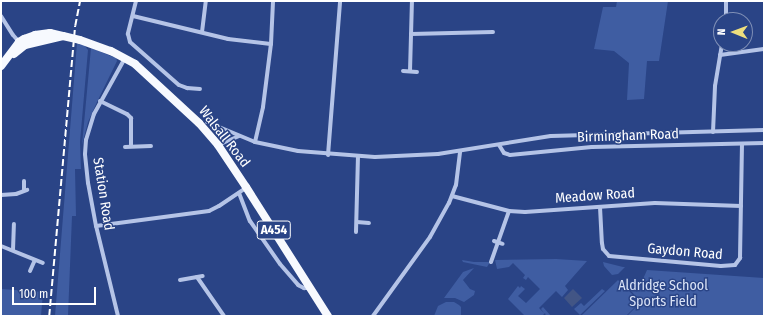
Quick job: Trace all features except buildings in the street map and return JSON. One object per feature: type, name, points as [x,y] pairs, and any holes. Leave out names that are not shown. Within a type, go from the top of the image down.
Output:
[{"type":"main road","name":"Walsall Road","points":[[22,43],[58,39],[63,36],[80,40],[125,58],[135,64],[218,145],[328,316]]},
{"type":"main road","name":"A454","points":[[1,65],[22,43]]},
{"type":"street","points":[[136,1],[128,34],[130,42],[170,78],[187,88],[200,89]]},
{"type":"street","points":[[202,32],[206,1]]},
{"type":"street","points":[[255,142],[263,107],[271,44],[273,1]]},
{"type":"street","points":[[328,155],[340,1]]},
{"type":"street","points":[[410,71],[412,1]]},
{"type":"street","points":[[726,1],[726,12]]},
{"type":"street","points":[[1,16],[3,22],[22,43]]},
{"type":"street","points":[[133,16],[228,39],[271,44]]},
{"type":"street","points":[[411,34],[493,32]]},
{"type":"street","points":[[720,55],[764,49]]},
{"type":"street","points":[[713,132],[715,86],[721,52]]},
{"type":"street","name":"Station Road","points":[[118,316],[96,226],[88,183],[85,154],[90,124],[100,101],[125,58]]},
{"type":"street","points":[[403,71],[417,72]]},
{"type":"street","points":[[187,88],[187,95]]},
{"type":"street","points":[[100,101],[127,114],[131,118],[131,146]]},
{"type":"street","name":"Birmingham Road","points":[[207,122],[255,142],[298,152],[328,155],[413,157],[551,136],[764,130]]},
{"type":"street","points":[[218,145],[239,136]]},
{"type":"street","name":"Birmingham Road","points":[[500,144],[504,153],[510,155],[592,147],[764,143]]},
{"type":"street","name":"Gaydon Road","points":[[600,207],[603,249],[609,256],[731,266],[735,265],[740,258],[742,144]]},
{"type":"street","points":[[125,147],[151,146]]},
{"type":"street","points":[[373,316],[430,237],[452,196],[458,173],[460,151]]},
{"type":"street","points":[[356,232],[358,156]]},
{"type":"street","points":[[1,195],[16,194],[26,190],[24,181]]},
{"type":"street","points":[[96,226],[209,211],[220,206],[246,187]]},
{"type":"street","points":[[239,193],[250,221],[280,264],[298,285],[304,288],[310,288]]},
{"type":"street","name":"Meadow Road","points":[[452,196],[509,211],[525,212],[671,203],[741,206]]},
{"type":"street","points":[[491,262],[501,243],[509,211]]},
{"type":"street","points":[[357,222],[369,223]]},
{"type":"street","points":[[13,250],[14,224]]},
{"type":"street","points":[[494,241],[501,243]]},
{"type":"street","points":[[1,246],[43,263]]},
{"type":"street","points":[[30,271],[35,260]]},
{"type":"street","points":[[180,280],[203,276]]},
{"type":"street","points":[[197,277],[224,316]]},
{"type":"green space","points":[[617,1],[668,1],[659,61],[647,61],[644,99],[627,100],[629,63],[614,51],[594,49],[603,7],[616,7]]},
{"type":"green space","points":[[77,43],[84,45],[88,50],[80,142],[81,169],[75,169],[76,216],[72,216],[68,316],[55,316]]},
{"type":"green space","points":[[91,48],[116,58],[117,61],[88,122],[82,145]]},
{"type":"green space","points":[[556,259],[587,261],[565,286],[568,290],[562,297],[556,291],[539,308],[544,313],[541,309],[543,307],[551,316],[546,316],[545,313],[542,316],[525,316],[508,299],[518,286],[525,289],[518,296],[526,303],[540,289],[528,277],[526,280],[523,278],[525,275],[513,263],[509,267],[497,269],[495,260]]},
{"type":"green space","points":[[462,260],[490,262],[487,267],[463,262]]},
{"type":"green space","points":[[603,262],[625,267],[618,274],[612,275],[604,266]]},
{"type":"green space","points":[[474,268],[463,280],[470,289],[475,291],[474,295],[464,302],[455,298],[444,298],[463,272]]},
{"type":"green space","name":"Aldridge School Sports Field","points":[[647,270],[764,278],[764,316],[627,316],[641,302],[631,291],[643,279]]},
{"type":"green space","points":[[618,280],[640,302],[626,316],[581,316]]},
{"type":"green space","points":[[1,289],[43,292],[41,316],[1,316]]},
{"type":"green space","points":[[602,289],[605,291],[580,315],[574,309],[581,303],[584,306]]},
{"type":"green space","points":[[446,302],[454,302],[459,305],[461,307],[461,316],[434,316],[438,306]]},
{"type":"shaded area","points":[[573,289],[582,298],[572,307],[564,298]]},
{"type":"railway","points":[[49,316],[75,26],[80,1]]}]
